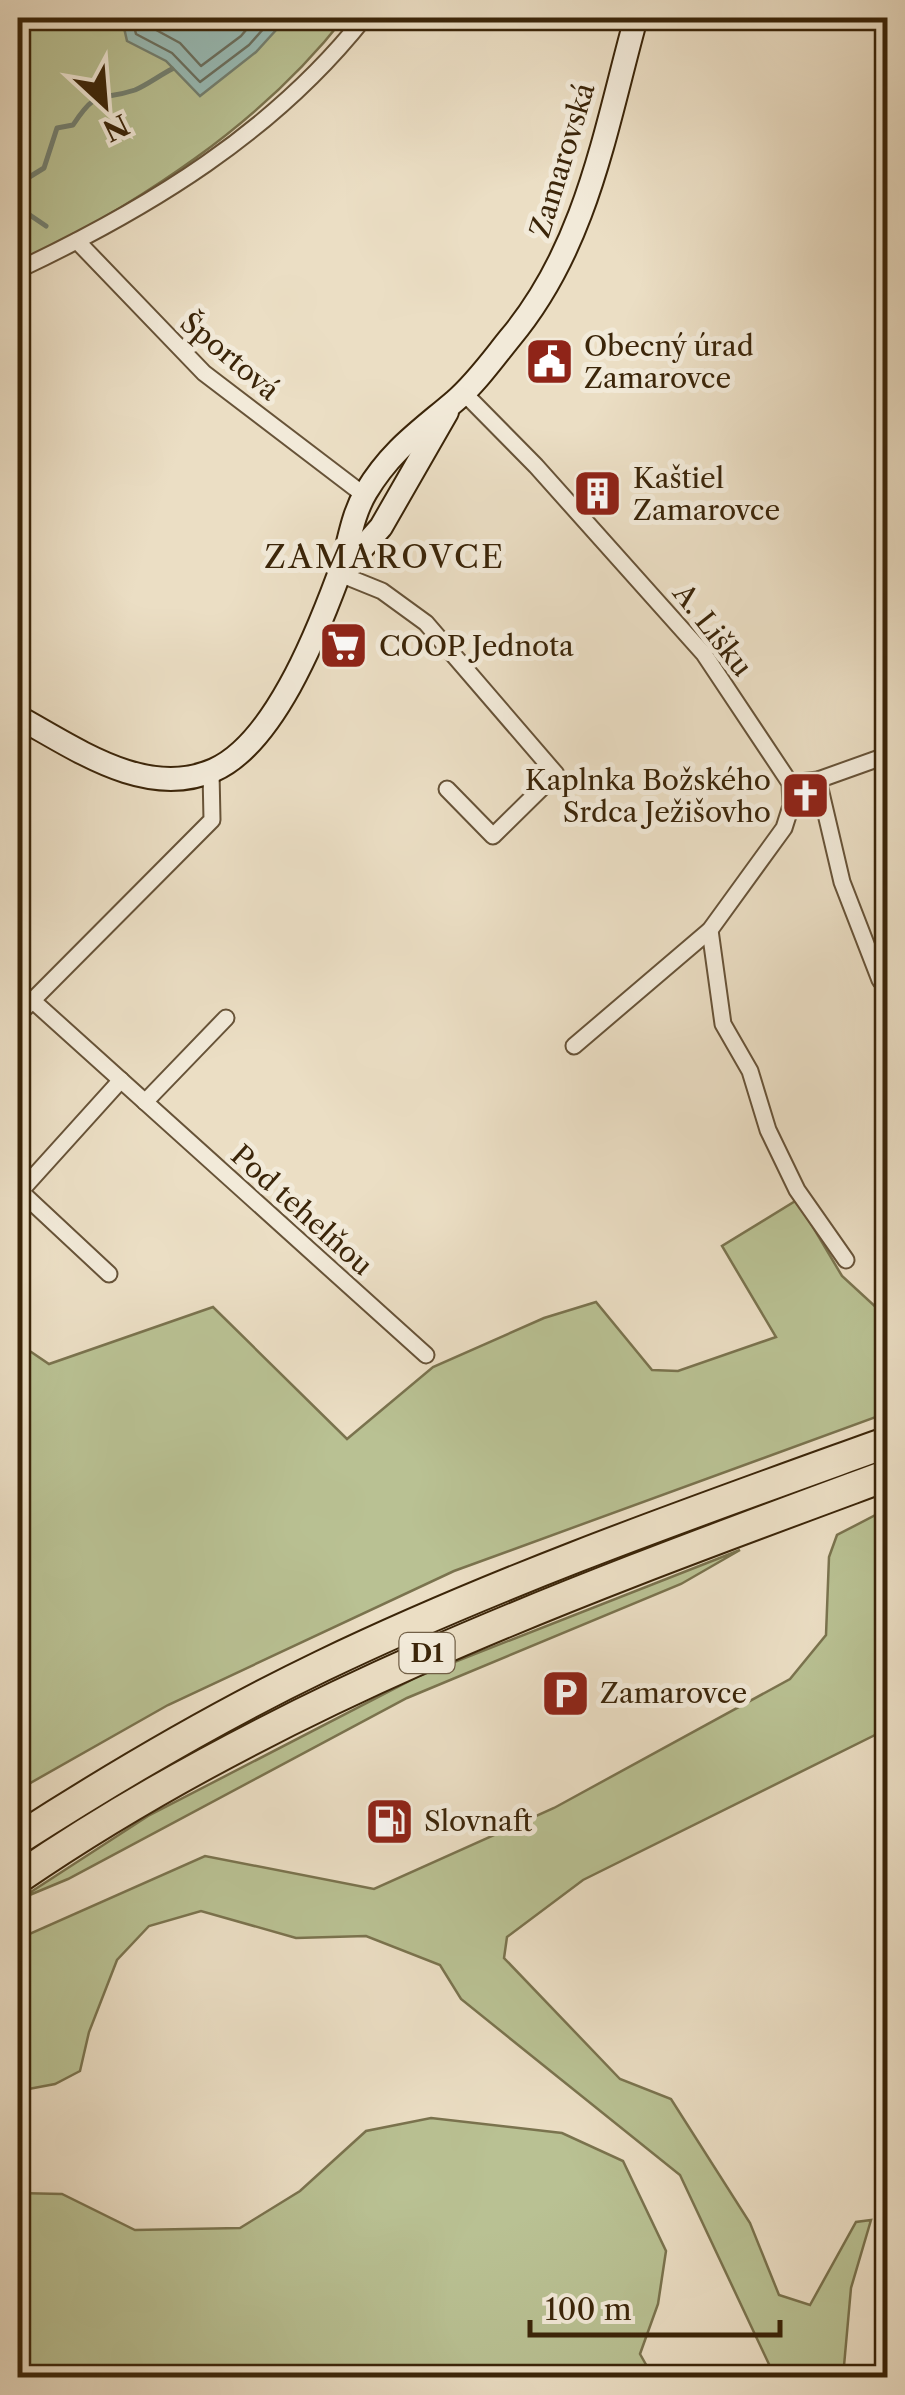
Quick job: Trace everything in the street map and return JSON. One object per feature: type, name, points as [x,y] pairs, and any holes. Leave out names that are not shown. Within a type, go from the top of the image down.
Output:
[{"type":"highway","name":"D1","points":[[18,1839],[128,1769],[323,1666],[534,1574],[888,1442]]},
{"type":"highway","name":"D1","points":[[18,1878],[170,1781],[336,1694],[548,1602],[888,1475]]},
{"type":"main road","name":"Zamarovská","points":[[18,716],[136,776],[162,780],[211,772],[242,753],[268,721],[340,574],[381,527],[458,398],[551,283],[591,190],[636,18]]},
{"type":"main road","name":"Zamarovská","points":[[340,574],[347,534],[364,494],[397,449],[428,419],[458,398]]},
{"type":"street","points":[[18,270],[142,206],[239,144],[295,92],[364,18]]},
{"type":"street","name":"Športová","points":[[77,241],[204,373],[364,494]]},
{"type":"street","name":"A. Lišku","points":[[458,398],[536,466],[704,654],[776,756],[790,783]]},
{"type":"street","points":[[340,574],[382,592],[426,623],[556,774],[493,836],[448,790]]},
{"type":"street","points":[[574,1046],[710,930],[784,828],[791,806],[790,783],[818,780],[888,755]]},
{"type":"street","points":[[18,1015],[212,820],[211,772]]},
{"type":"street","points":[[818,780],[842,882],[880,980]]},
{"type":"street","points":[[710,930],[723,1024],[750,1070],[768,1130],[797,1190],[846,1260]]},
{"type":"street","name":"Pod tehelňou","points":[[32,1000],[426,1355]]},
{"type":"street","points":[[145,1102],[226,1018]]},
{"type":"street","points":[[109,1274],[19,1193],[121,1080]]},
{"type":"green space","points":[[18,18],[344,18],[274,94],[195,159],[18,266]]},
{"type":"green space","points":[[797,1200],[842,1276],[880,1311],[887,1307],[887,1413],[454,1571],[168,1705],[18,1790],[18,1343],[49,1364],[213,1307],[347,1439],[433,1367],[544,1318],[596,1302],[652,1370],[678,1371],[776,1337],[722,1246]]},
{"type":"green space","points":[[887,1509],[887,1729],[583,1880],[507,1937],[504,1958],[620,2079],[671,2099],[750,2223],[779,2295],[810,2305],[856,2222],[871,2220],[851,2288],[843,2377],[775,2377],[680,2175],[461,1999],[440,1965],[366,1936],[296,1938],[201,1911],[149,1926],[117,1960],[89,2032],[80,2071],[55,2084],[18,2091],[18,1939],[205,1856],[374,1889],[554,1808],[790,1679],[826,1635],[829,1557],[837,1535]]},
{"type":"green space","points":[[740,1550],[681,1584],[407,1698],[68,1879],[20,1899],[148,1816],[419,1676]]},
{"type":"green space","points":[[431,2118],[562,2133],[623,2161],[666,2251],[658,2304],[640,2354],[653,2377],[18,2377],[18,2193],[62,2194],[135,2230],[240,2228],[300,2191],[366,2131]]},
{"type":"water","points":[[287,18],[256,52],[200,96],[166,61],[127,41],[122,19]]},
{"type":"waterway","points":[[18,184],[44,168],[57,128],[73,125],[94,100],[135,90],[172,69]]},
{"type":"waterway","points":[[18,207],[46,226]]},
{"type":"place","name":"Obecný úrad Zamarovce","points":[[549,362]]},
{"type":"place","name":"Kaštiel Zamarovce","points":[[598,494]]},
{"type":"place","name":"COOP Jednota","points":[[344,646]]},
{"type":"place","name":"Kaplnka Božského Srdca Ježišovho","points":[[806,796]]},
{"type":"place","name":"Zamarovce","points":[[565,1693]]},
{"type":"place","name":"Slovnaft","points":[[389,1821]]},
{"type":"district","name":"ZAMAROVCE","points":[[385,556]]}]
